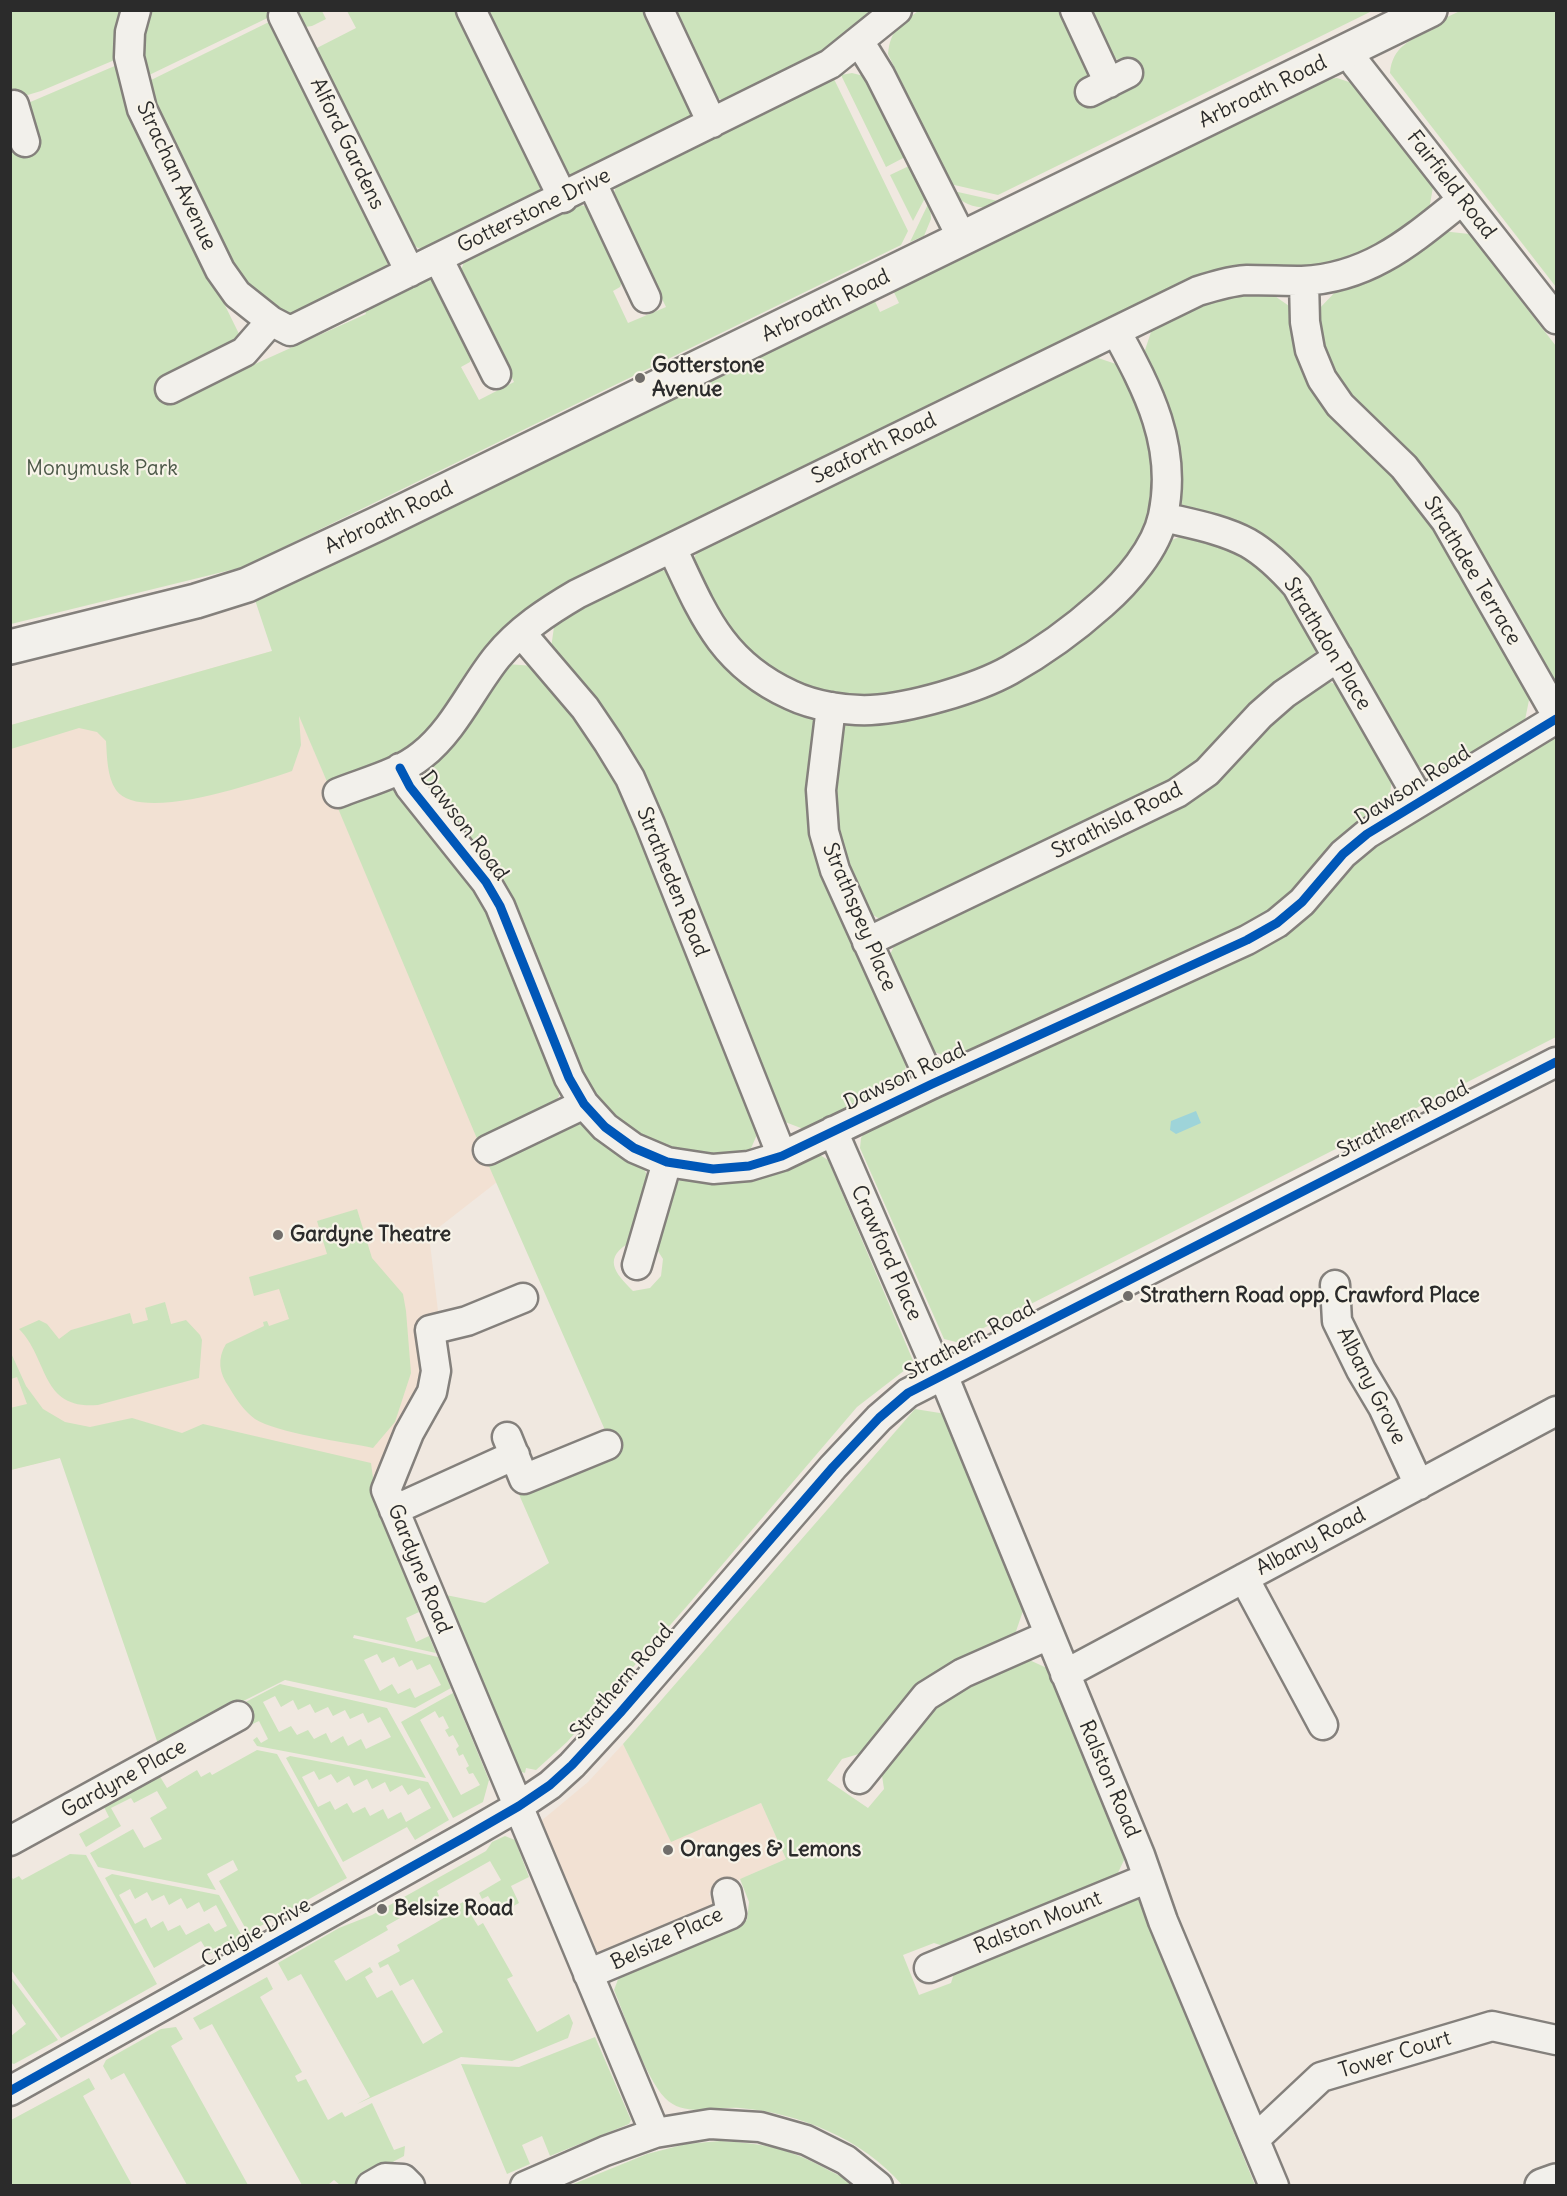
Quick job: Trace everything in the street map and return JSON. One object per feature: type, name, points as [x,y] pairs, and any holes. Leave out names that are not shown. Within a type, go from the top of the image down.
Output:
[{"type":"main road","name":"Arbroath Road","points":[[10,646],[196,601],[247,585],[398,514],[1430,10]]},
{"type":"main road","points":[[1542,2186],[1557,2181]]},
{"type":"street","name":"Strachan Avenue","points":[[136,10],[130,32],[129,57],[142,109],[220,270],[237,294],[271,321]]},
{"type":"street","points":[[471,10],[562,198]]},
{"type":"street","points":[[659,10],[712,123]]},
{"type":"street","name":"Gotterstone Drive","points":[[271,321],[290,331],[562,198],[830,64],[897,10]]},
{"type":"street","points":[[1075,10],[1109,83]]},
{"type":"street","name":"Alford Gardens","points":[[284,16],[410,272]]},
{"type":"street","points":[[859,41],[880,75],[962,238]]},
{"type":"street","name":"Fairfield Road","points":[[1348,50],[1356,64],[1557,319]]},
{"type":"street","points":[[592,183],[646,298]]},
{"type":"street","name":"Seaforth Road","points":[[338,793],[400,768],[421,756],[438,740],[498,656],[548,611],[577,594],[1198,291],[1223,283],[1245,280],[1304,281],[1341,275],[1371,266],[1399,249],[1462,200]]},
{"type":"street","points":[[438,258],[496,374]]},
{"type":"street","name":"Strathdee Terrace","points":[[1304,281],[1305,322],[1310,350],[1322,379],[1340,405],[1404,467],[1446,521],[1557,717]]},
{"type":"street","points":[[170,389],[244,352],[271,321]]},
{"type":"street","points":[[672,548],[703,614],[724,646],[754,675],[793,696],[831,707],[871,710],[911,704],[958,691],[1008,671],[1056,642],[1126,583],[1148,551],[1163,516],[1166,476],[1164,439],[1154,407],[1116,331]]},
{"type":"street","name":"Strathdon Place","points":[[1163,516],[1221,531],[1249,543],[1276,564],[1297,586],[1420,801]]},
{"type":"street","name":"Stratheden Road","points":[[521,633],[585,708],[630,778],[782,1156]]},
{"type":"street","name":"Strathisla Road","points":[[867,942],[1177,793],[1207,772],[1284,694],[1338,657]]},
{"type":"street","name":"Strathspey Place","points":[[831,707],[821,790],[824,832],[835,870],[932,1084]]},
{"type":"street","name":"Dawson Road","points":[[400,768],[410,787],[486,882],[500,906],[569,1078],[584,1104],[605,1127],[634,1148],[667,1162],[713,1169],[749,1166],[782,1156],[932,1084],[1247,940],[1277,923],[1302,902],[1343,854],[1367,834],[1557,717]]},
{"type":"street","name":"Strathern Road","points":[[519,1806],[550,1785],[580,1756],[833,1467],[879,1418],[908,1393],[941,1374],[1557,1062]]},
{"type":"street","points":[[488,1150],[584,1104]]},
{"type":"street","name":"Crawford Place","points":[[833,1131],[941,1374]]},
{"type":"street","points":[[638,1265],[667,1162]]},
{"type":"street","name":"Albany Grove","points":[[1335,1285],[1337,1321],[1361,1370],[1383,1407],[1419,1485]]},
{"type":"street","name":"Gardyne Road","points":[[519,1806],[386,1490],[405,1442],[432,1392],[436,1371],[430,1330],[466,1321],[523,1298]]},
{"type":"street","name":"Ralston Road","points":[[941,1374],[1148,1878],[1163,1921],[1274,2186]]},
{"type":"street","name":"Albany Road","points":[[1065,1674],[1557,1410]]},
{"type":"street","points":[[394,1510],[511,1446],[524,1479],[607,1445]]},
{"type":"street","points":[[1244,1578],[1323,1725]]},
{"type":"street","points":[[859,1779],[926,1696],[963,1673],[1049,1635]]},
{"type":"street","name":"Gardyne Place","points":[[10,1841],[238,1716]]},
{"type":"street","points":[[519,1806],[655,2133]]},
{"type":"street","name":"Craigie Drive","points":[[10,2091],[519,1806]]},
{"type":"street","name":"Ralston Mount","points":[[929,1968],[1148,1878]]},
{"type":"street","name":"Belsize Place","points":[[588,1974],[731,1914],[726,1893]]},
{"type":"street","name":"Tower Court","points":[[1255,2139],[1321,2077],[1492,2026],[1557,2040]]},
{"type":"street","points":[[525,2186],[605,2151],[655,2133],[710,2124],[760,2127],[806,2140],[846,2160],[878,2186]]},
{"type":"street","points":[[370,2186],[385,2178],[403,2179],[410,2186]]},
{"type":"shaded area","points":[[272,651],[497,1182],[429,1235],[445,1370],[401,1470],[401,1498],[377,1507],[59,1458],[11,1470],[11,725]]},
{"type":"shaded area","name":"Oranges & Lemons","points":[[623,1744],[671,1841],[761,1803],[786,1859],[709,1893],[717,1913],[601,1961],[541,1821],[588,1782]]},
{"type":"green space","points":[[487,10],[645,11],[691,106],[691,115],[685,122],[580,174],[570,174],[562,169]]},
{"type":"green space","points":[[11,11],[122,11],[117,59],[41,91],[11,100]]},
{"type":"green space","points":[[149,11],[282,11],[145,77],[142,52]]},
{"type":"green space","points":[[296,11],[322,11],[326,19],[305,27]]},
{"type":"green space","points":[[347,11],[456,11],[540,181],[540,189],[536,196],[426,249],[418,248],[411,243],[313,50],[356,28]]},
{"type":"green space","points":[[674,11],[874,11],[817,55],[727,101],[717,98]]},
{"type":"green space","points":[[918,11],[1061,11],[1088,70],[1086,80],[1091,106],[1138,82],[1128,61],[1118,60],[1110,54],[1089,11],[1372,11],[998,195],[950,184],[888,54],[894,34],[901,24]]},
{"type":"green space","points":[[1460,11],[1556,11],[1556,287],[1390,73],[1394,57],[1404,45],[1432,30],[1430,25]]},
{"type":"green space","points":[[273,20],[388,257],[387,266],[383,271],[296,314],[285,314],[273,308],[238,273],[223,249],[152,101],[147,82]]},
{"type":"green space","name":"Monymusk Park","points":[[117,65],[122,90],[131,114],[242,340],[173,401],[366,314],[364,309],[427,278],[434,282],[471,355],[470,362],[461,367],[479,400],[514,382],[460,273],[464,262],[577,204],[588,207],[623,279],[620,287],[613,291],[628,323],[666,307],[612,198],[617,184],[834,79],[908,231],[901,245],[243,567],[11,624],[10,143],[15,151],[39,145],[28,103]]},
{"type":"green space","points":[[852,73],[864,76],[907,156],[886,167],[841,75]]},
{"type":"green space","points":[[1337,78],[1355,84],[1433,187],[1429,210],[1381,248],[1324,265],[1291,270],[1278,267],[569,584],[411,748],[328,784],[299,716],[301,745],[292,771],[228,791],[174,802],[149,803],[129,799],[116,790],[109,773],[106,741],[97,732],[79,728],[11,749],[11,725],[272,651],[255,600],[873,297],[880,312],[899,303],[892,288],[1320,80]]},
{"type":"green space","points":[[911,165],[926,196],[913,221],[890,175]]},
{"type":"green space","points":[[949,190],[998,201],[985,207],[970,205]]},
{"type":"green space","points":[[930,200],[931,219],[924,236],[910,242]]},
{"type":"green space","points":[[1442,231],[1469,234],[1556,346],[1556,684],[1551,682],[1361,409],[1337,381],[1324,353],[1317,311],[1339,288],[1371,278],[1400,265]]},
{"type":"green space","points":[[1238,292],[1269,292],[1292,308],[1386,466],[1443,538],[1530,695],[1524,725],[1440,775],[1413,764],[1314,588],[1182,505],[1177,496],[1143,356],[1153,326],[1207,301]]},
{"type":"green space","points":[[1092,356],[1119,365],[1145,417],[1152,448],[1153,480],[1148,518],[1133,551],[1107,586],[1053,629],[994,665],[952,680],[910,691],[846,697],[791,682],[758,662],[730,635],[694,569],[695,556],[703,545]]},
{"type":"green space","points":[[1184,535],[1242,553],[1289,593],[1315,639],[1316,650],[1312,659],[1182,776],[890,918],[878,918],[868,912],[848,870],[837,833],[832,798],[839,734],[847,724],[1044,664],[1121,606],[1167,542]]},
{"type":"green space","points":[[654,570],[671,573],[814,721],[816,730],[810,775],[907,1060],[902,1086],[806,1130],[780,1120],[649,788],[551,648],[555,620]]},
{"type":"green space","points":[[507,664],[534,666],[574,714],[621,787],[759,1130],[749,1153],[705,1155],[668,1150],[635,1134],[605,1111],[586,1085],[426,789],[424,777],[427,767]]},
{"type":"green space","points":[[1330,682],[1341,687],[1392,779],[1388,808],[1338,843],[1270,912],[1222,939],[958,1060],[928,1050],[888,959],[896,942],[1265,728],[1320,683]]},
{"type":"green space","points":[[1556,733],[1556,1037],[956,1342],[944,1339],[860,1148],[861,1138],[867,1129],[1261,946],[1379,840]]},
{"type":"green space","points":[[391,788],[397,790],[483,899],[560,1085],[559,1096],[553,1105],[478,1141],[337,806]]},
{"type":"green space","points":[[585,1120],[642,1165],[649,1179],[632,1241],[617,1253],[614,1259],[616,1271],[633,1291],[650,1288],[661,1276],[663,1259],[656,1248],[673,1187],[680,1180],[811,1155],[820,1155],[828,1160],[914,1363],[857,1407],[567,1742],[536,1770],[526,1768],[525,1773],[515,1770],[441,1594],[485,1603],[549,1563],[517,1490],[608,1437],[488,1164],[569,1123]]},
{"type":"green space","points":[[357,1209],[372,1258],[403,1294],[411,1373],[395,1422],[373,1448],[294,1433],[255,1419],[234,1396],[220,1366],[221,1355],[226,1344],[264,1326],[263,1322],[267,1321],[269,1326],[289,1319],[279,1289],[254,1296],[249,1277],[327,1254],[317,1221]]},
{"type":"green space","points":[[165,1302],[171,1324],[186,1320],[200,1335],[202,1340],[199,1378],[98,1405],[79,1404],[65,1399],[55,1391],[29,1341],[19,1329],[39,1320],[47,1324],[59,1339],[71,1330],[130,1313],[133,1324],[148,1320],[145,1308]]},
{"type":"green space","points":[[11,1353],[26,1386],[43,1409],[65,1422],[90,1427],[132,1418],[182,1433],[203,1424],[371,1463],[377,1507],[419,1612],[406,1618],[416,1642],[429,1636],[436,1653],[354,1635],[353,1638],[438,1657],[451,1688],[415,1708],[285,1680],[158,1744],[60,1458],[11,1470],[10,1408],[27,1404],[17,1377],[11,1379]],"holes":[[[377,1654],[382,1663],[394,1657],[399,1667],[412,1660],[417,1670],[430,1664],[441,1685],[415,1698],[410,1688],[398,1694],[392,1684],[380,1691],[364,1660]]]},
{"type":"green space","points":[[915,1409],[946,1414],[1024,1608],[1014,1637],[862,1753],[842,1759],[827,1780],[868,1808],[884,1789],[881,1769],[935,1705],[961,1688],[1025,1658],[1049,1669],[1125,1858],[1115,1879],[946,1947],[934,1943],[903,1955],[919,1995],[951,1983],[955,1970],[1137,1897],[1255,2185],[902,2185],[869,2154],[807,2122],[740,2108],[701,2110],[681,2108],[673,2104],[658,2089],[636,2047],[614,1990],[620,1974],[747,1920],[749,1902],[740,1879],[786,1859],[761,1803],[671,1842],[623,1744]]},
{"type":"green space","points":[[280,1684],[387,1708],[426,1778],[257,1746],[253,1740],[257,1737],[261,1743],[268,1739],[259,1721],[246,1727],[236,1707]],"holes":[[[275,1696],[281,1707],[293,1700],[298,1710],[310,1704],[315,1713],[328,1707],[333,1716],[345,1710],[350,1719],[363,1713],[368,1723],[380,1717],[391,1737],[366,1749],[361,1739],[348,1746],[343,1736],[331,1743],[326,1733],[314,1739],[308,1730],[297,1735],[291,1726],[279,1732],[263,1702]]]},
{"type":"green space","points":[[453,1693],[489,1780],[483,1802],[453,1818],[401,1722]],"holes":[[[435,1711],[439,1718],[443,1716],[449,1728],[445,1730],[449,1737],[453,1735],[459,1746],[456,1749],[459,1756],[463,1754],[469,1766],[466,1768],[469,1774],[473,1773],[480,1785],[461,1795],[420,1720]]]},
{"type":"green space","points":[[257,1750],[277,1754],[347,1878],[248,1933],[219,1881],[238,1870],[233,1860],[207,1874],[216,1890],[98,1867],[90,1853],[133,1829],[144,1848],[162,1839],[150,1818],[167,1808],[157,1791],[134,1803],[131,1798],[111,1808],[121,1826],[86,1847],[79,1834],[109,1817],[103,1805],[159,1775],[167,1788],[197,1770],[201,1777],[210,1772],[212,1775]]},
{"type":"green space","points":[[290,1756],[428,1782],[449,1820],[415,1840],[407,1827],[343,1862],[286,1758]],"holes":[[[314,1771],[319,1780],[331,1774],[337,1783],[349,1776],[354,1786],[367,1779],[372,1789],[385,1782],[390,1792],[402,1785],[408,1795],[420,1788],[431,1808],[406,1822],[401,1812],[388,1819],[383,1809],[370,1816],[365,1807],[353,1813],[347,1803],[335,1810],[330,1801],[318,1807],[302,1777]]]},
{"type":"green space","points":[[505,1836],[515,1840],[529,1877],[511,1886],[519,1903],[499,1914],[488,1896],[482,1899],[479,1893],[501,1880],[490,1861],[437,1891],[439,1896],[386,1926],[388,1930],[334,1961],[346,1981],[370,1967],[373,1972],[365,1977],[377,1998],[392,1990],[423,2044],[443,2032],[413,1979],[400,1986],[388,1964],[380,1968],[378,1963],[400,1951],[397,1945],[449,1915],[447,1911],[470,1898],[473,1904],[467,1908],[478,1926],[483,1923],[513,1976],[507,1979],[537,2032],[569,2014],[573,2023],[568,2038],[512,2061],[461,2057],[357,2104],[370,2097],[301,1974],[288,1981],[278,1963],[339,1928],[372,1915],[486,1851],[492,1842]]},
{"type":"green space","points":[[70,1854],[86,1855],[157,1984],[61,2038],[11,1970],[10,1875],[13,1879],[19,1876],[22,1880]]},
{"type":"green space","points":[[112,1874],[219,1895],[242,1936],[209,1954],[201,1941],[154,1968],[105,1878]],"holes":[[[130,1889],[135,1899],[147,1892],[152,1901],[164,1895],[169,1905],[181,1898],[187,1909],[199,1902],[204,1912],[216,1905],[227,1926],[215,1932],[209,1923],[186,1935],[180,1925],[168,1931],[163,1921],[151,1928],[146,1918],[135,1924],[119,1895]]]},
{"type":"green space","points":[[10,1976],[58,2040],[14,2064],[11,2063],[11,2036],[26,2024],[11,2002]]},
{"type":"green space","points":[[267,1977],[273,1989],[260,1997],[302,2072],[295,2076],[298,2082],[306,2079],[328,2120],[342,2112],[345,2117],[372,2103],[394,2150],[405,2146],[404,2156],[355,2185],[340,2185],[334,2180],[328,2185],[302,2185],[212,2024],[200,2030],[193,2018]]},
{"type":"green space","points":[[176,2027],[183,2039],[171,2046],[248,2185],[187,2185],[124,2073],[111,2080],[103,2066],[106,2060],[161,2029]]},
{"type":"green space","points":[[595,2037],[631,2120],[629,2124],[550,2156],[542,2136],[522,2145],[530,2164],[507,2174],[461,2064],[519,2067]]},
{"type":"green space","points":[[89,2078],[95,2089],[83,2096],[132,2185],[11,2185],[11,2120]]},
{"type":"green space","points":[[720,2141],[750,2143],[790,2152],[816,2163],[854,2185],[571,2185],[647,2154],[686,2144]]},
{"type":"water","points":[[1196,1111],[1201,1123],[1176,1134],[1170,1130],[1171,1121]]},
{"type":"cycle path","points":[[400,768],[410,787],[486,882],[500,906],[569,1078],[584,1104],[605,1127],[634,1148],[667,1162],[713,1169],[749,1166],[782,1156],[932,1084],[1247,940],[1277,923],[1302,902],[1343,854],[1367,834],[1556,719]]},
{"type":"cycle path","points":[[10,2091],[467,1836],[550,1785],[572,1765],[620,1713],[833,1467],[879,1418],[908,1393],[1556,1062]]},
{"type":"place","name":"Gotterstone Avenue","points":[[640,378]]},
{"type":"place","name":"Gardyne Theatre","points":[[278,1235]]},
{"type":"place","name":"Strathern Road opp. Crawford Place","points":[[1128,1296]]},
{"type":"place","name":"Oranges & Lemons","points":[[668,1850]]},
{"type":"place","name":"Belsize Road","points":[[382,1909]]}]
